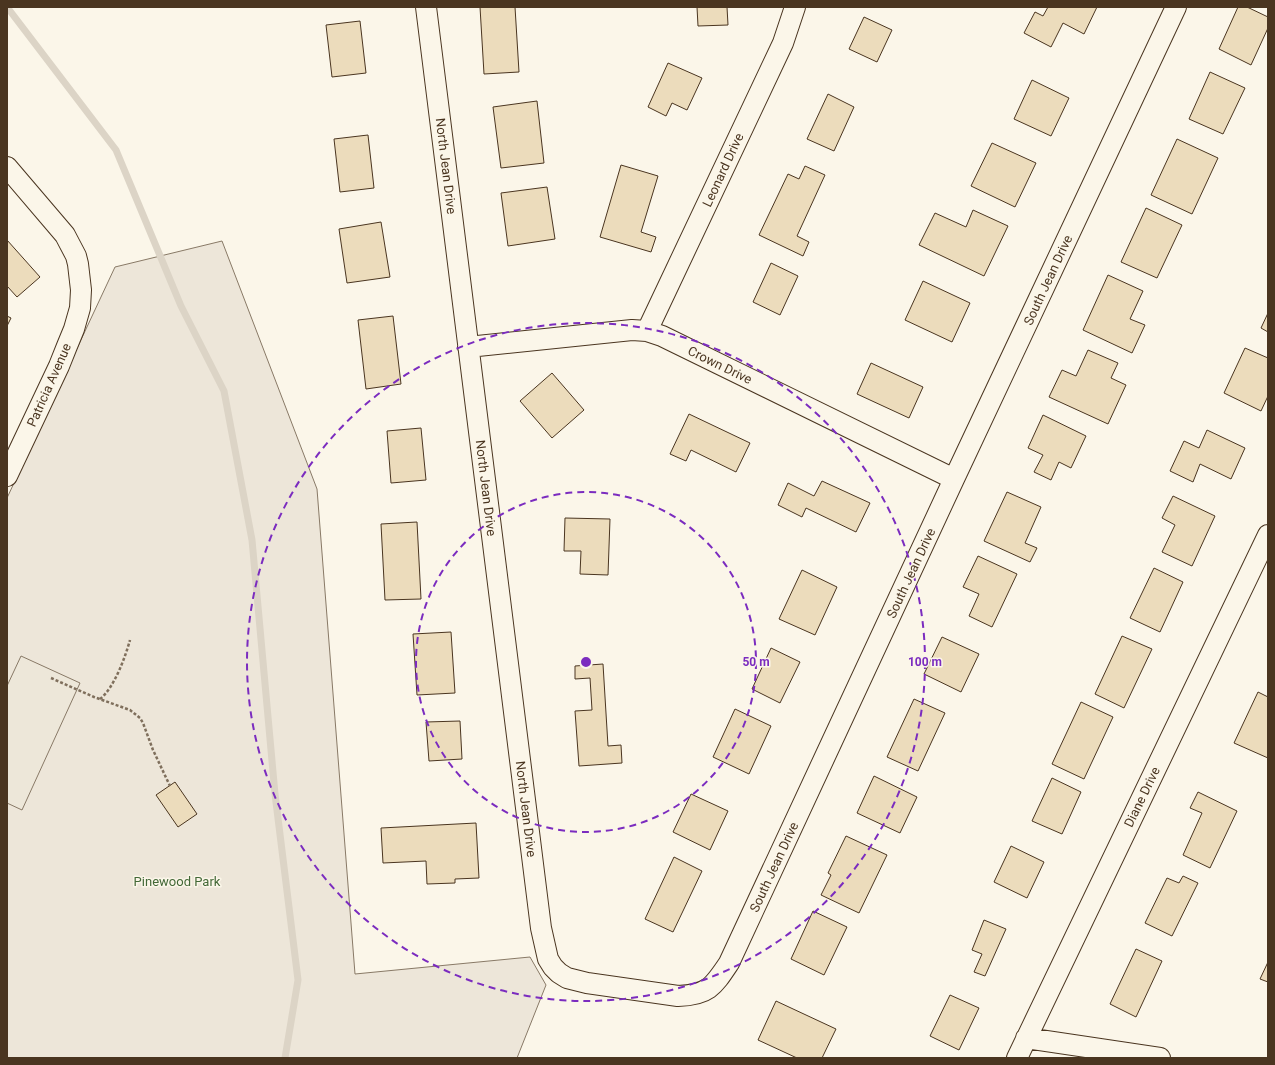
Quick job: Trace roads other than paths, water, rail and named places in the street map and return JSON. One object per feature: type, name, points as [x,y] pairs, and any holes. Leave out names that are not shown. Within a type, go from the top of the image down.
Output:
[{"type":"street","name":"North Jean Drive","points":[[426,7],[541,928],[548,959],[553,967]]},
{"type":"street","name":"Leonard Drive","points":[[647,331],[783,43],[795,7]]},
{"type":"street","name":"South Jean Drive","points":[[553,967],[559,973],[575,981],[678,996],[689,996],[705,991],[716,982],[729,963],[1176,7]]},
{"type":"street","name":"Patricia Avenue","points":[[7,167],[65,235],[76,256],[81,290],[80,308],[72,334],[59,366],[7,476]]},
{"type":"street","name":"Crown Drive","points":[[468,347],[632,330],[647,331],[662,336],[954,479]]},
{"type":"street","name":"Diane Drive","points":[[1017,1058],[1268,535]]},
{"type":"street","points":[[1026,1038],[1160,1058]]},
{"type":"waterway","points":[[7,7],[116,150],[181,306],[224,391],[252,540],[275,794],[298,980],[285,1058]]},
{"type":"park label","name":"Pinewood Park","points":[[177,881]]}]
